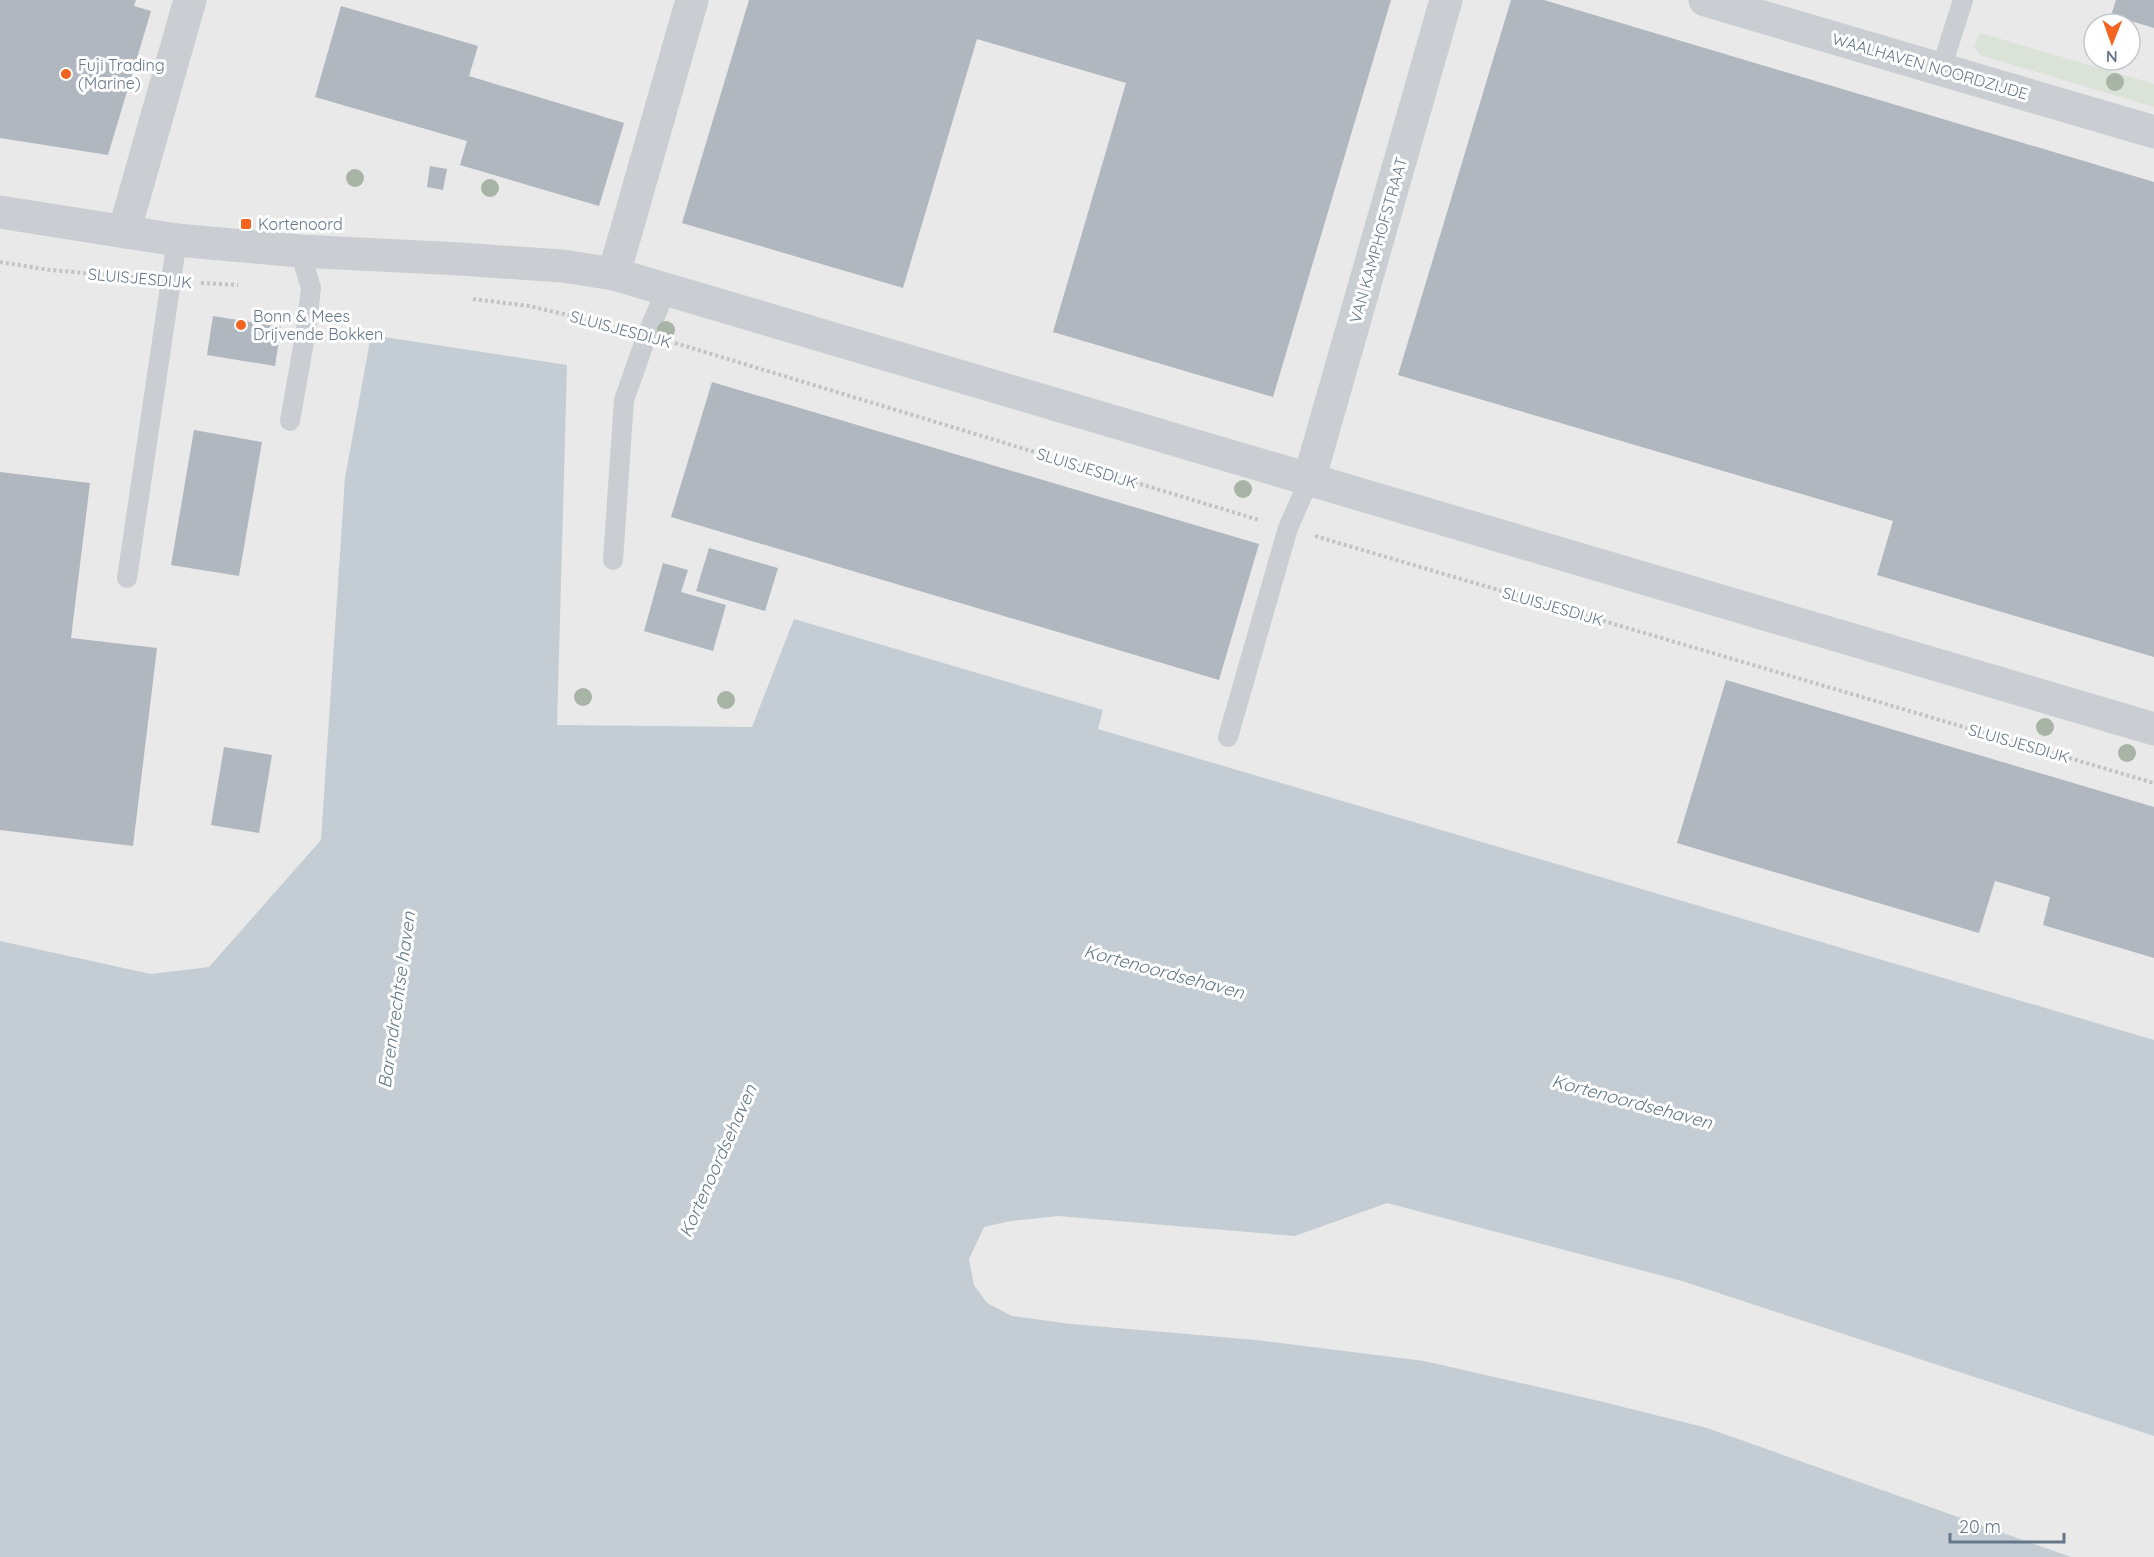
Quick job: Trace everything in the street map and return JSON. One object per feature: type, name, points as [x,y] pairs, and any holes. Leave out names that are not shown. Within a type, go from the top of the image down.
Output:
[{"type":"street","points":[[124,232],[190,0]]},
{"type":"street","points":[[614,274],[692,0]]},
{"type":"street","name":"VAN KAMPHOFSTRAAT","points":[[1309,480],[1446,0]]},
{"type":"street","name":"WAALHAVEN NOORDZIJDE","points":[[1705,0],[2154,132]]},
{"type":"street","points":[[0,212],[177,240],[300,251],[562,266],[614,274],[2154,729]]},
{"type":"lane","points":[[1941,69],[1963,0]]},
{"type":"lane","points":[[127,578],[177,240]]},
{"type":"lane","points":[[290,421],[311,288],[300,251]]},
{"type":"lane","points":[[613,560],[624,400],[647,335],[667,288]]},
{"type":"lane","points":[[1228,737],[1288,528],[1309,480]]},
{"type":"path","name":"SLUISJESDIJK","points":[[0,262],[50,270],[242,285]]},
{"type":"path","name":"SLUISJESDIJK","points":[[464,298],[529,306],[591,319],[647,335],[1288,528],[2154,783]]},
{"type":"shaded area","points":[[0,0],[2154,0],[2154,1557],[2058,1557],[972,1346],[0,1001]]},
{"type":"shaded area","points":[[1980,33],[2082,63],[2082,72],[2113,72],[2154,84],[2154,107],[1980,55],[1974,47]]},
{"type":"water","points":[[371,335],[567,365],[557,725],[752,727],[794,619],[1103,710],[1098,729],[2154,1040],[2154,1436],[1682,1281],[1387,1203],[1295,1236],[1058,1216],[1010,1221],[984,1227],[969,1259],[974,1285],[987,1303],[1012,1316],[1071,1324],[1256,1340],[1424,1361],[1595,1400],[1707,1428],[2071,1557],[0,1557],[0,941],[151,974],[209,967],[321,840],[345,478]]},
{"type":"building","name":"Fuji Trading (Marine)","points":[[0,0],[136,0],[134,6],[151,11],[108,155],[0,138]]},
{"type":"building","points":[[749,0],[1391,0],[1273,397],[1053,332],[1126,83],[977,39],[903,288],[682,223]]},
{"type":"building","points":[[1511,0],[1544,0],[2154,182],[2154,657],[1877,575],[1893,521],[1398,375]]},
{"type":"building","points":[[2116,0],[2154,0],[2154,28],[2142,24],[2142,12],[2112,12]]},
{"type":"building","points":[[341,6],[478,46],[469,76],[624,123],[599,206],[460,165],[467,141],[315,97]]},
{"type":"building","points":[[430,166],[447,169],[443,190],[427,187]]},
{"type":"building","points":[[213,316],[281,327],[275,366],[207,355]]},
{"type":"building","points":[[712,382],[1259,544],[1219,680],[671,517]]},
{"type":"building","points":[[194,430],[262,442],[239,576],[171,565]]},
{"type":"building","points":[[0,472],[90,483],[71,638],[157,648],[133,846],[0,830]]},
{"type":"building","points":[[709,548],[778,568],[765,611],[696,591]]},
{"type":"building","points":[[663,563],[688,570],[681,592],[726,605],[713,651],[644,631]]},
{"type":"building","points":[[1726,680],[2154,807],[2154,958],[2043,925],[2050,897],[1995,881],[1979,933],[1677,843]]},
{"type":"building","points":[[224,747],[272,755],[259,833],[211,825]]},
{"type":"place","name":"Fuji Trading (Marine)","points":[[66,74]]},
{"type":"place","name":"Kortenoord","points":[[246,224]]},
{"type":"place","name":"Bonn & Mees Drijvende Bokken","points":[[241,325]]},
{"type":"water label","name":"Kortenoordsehaven","points":[[1164,972]]},
{"type":"water label","name":"Barendrechtse haven","points":[[397,1000]]},
{"type":"water label","name":"Kortenoordsehaven","points":[[1632,1102]]},
{"type":"water label","name":"Kortenoordsehaven","points":[[718,1161]]}]
